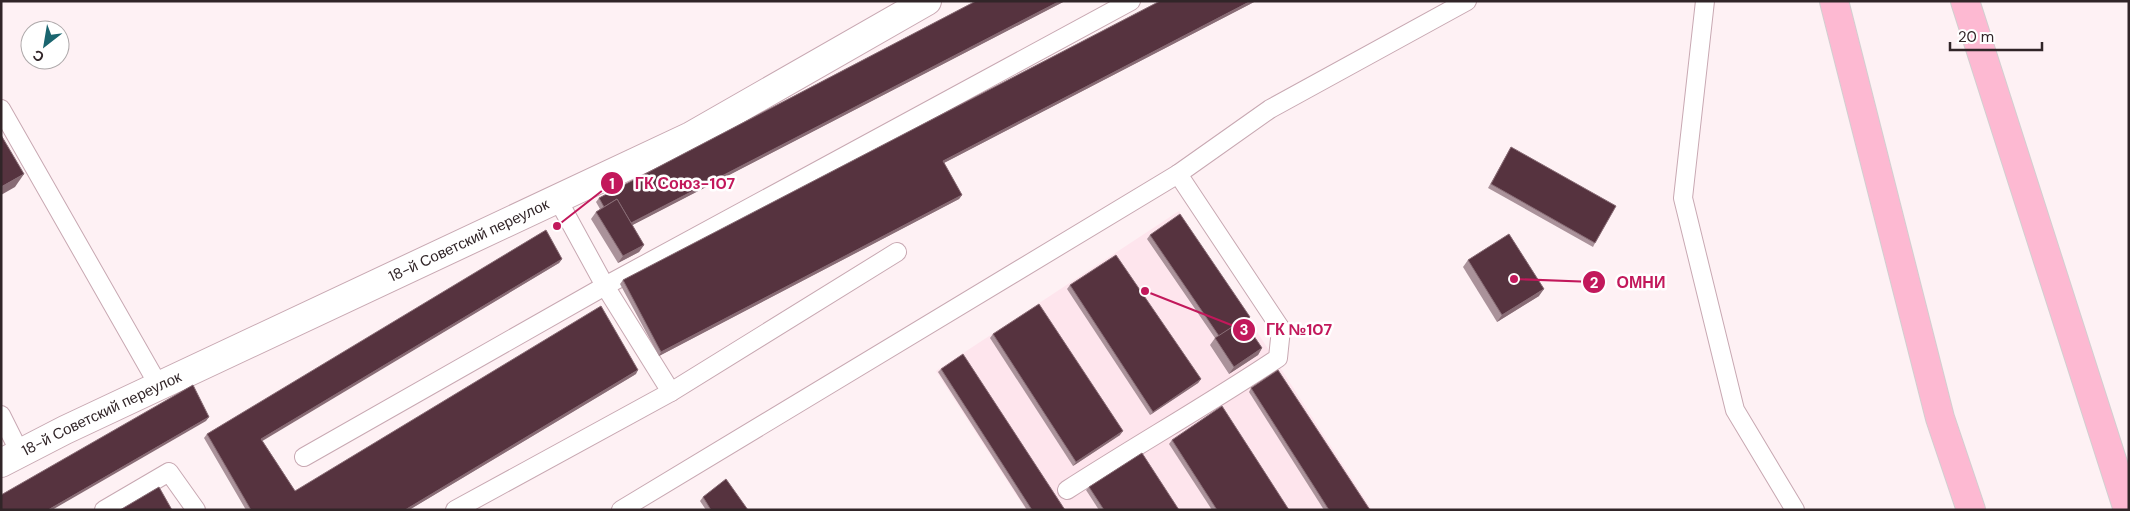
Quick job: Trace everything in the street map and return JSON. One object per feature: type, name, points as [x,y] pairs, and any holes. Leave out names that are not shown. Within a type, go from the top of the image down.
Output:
[{"type":"main road","points":[[1834,1],[1940,418],[1971,510]]},
{"type":"main road","points":[[1965,1],[2128,510]]},
{"type":"street","name":"18-й Советский переулок","points":[[11,458],[159,386],[691,136],[927,1]]},
{"type":"lane","points":[[304,457],[605,286],[1131,1]]},
{"type":"lane","points":[[632,507],[1178,174],[1270,109],[1467,1]]},
{"type":"lane","points":[[1706,1],[1683,198],[1735,410],[1795,510]]},
{"type":"lane","points":[[1,109],[159,386]]},
{"type":"lane","points":[[1067,490],[1145,440],[1224,394],[1278,358],[1281,329],[1178,174]]},
{"type":"lane","points":[[558,200],[605,286],[671,392]]},
{"type":"lane","points":[[455,510],[671,392],[897,252]]},
{"type":"lane","points":[[1,415],[11,458]]},
{"type":"lane","points":[[104,510],[170,472],[196,510]]},
{"type":"shaded area","points":[[1179,211],[1372,510],[1026,510],[936,371]]},
{"type":"building","points":[[976,1],[1060,1],[631,223],[617,199],[604,207],[599,198]]},
{"type":"building","points":[[1160,1],[1251,1],[943,161],[962,195],[661,352],[623,280]]},
{"type":"building","points":[[1,135],[24,174],[1,187]]},
{"type":"building","points":[[1511,147],[1616,206],[1595,243],[1491,184]]},
{"type":"building","points":[[617,199],[644,245],[623,256],[596,212]]},
{"type":"building","points":[[1180,214],[1250,317],[1219,336],[1150,235]]},
{"type":"building","points":[[546,230],[562,259],[261,439],[295,491],[601,306],[638,370],[405,510],[251,510],[207,434]]},
{"type":"building","points":[[1509,234],[1544,289],[1502,315],[1468,260]]},
{"type":"building","points":[[1116,255],[1201,379],[1153,412],[1070,285]]},
{"type":"building","points":[[1039,304],[1123,431],[1076,462],[993,334]]},
{"type":"building","points":[[1243,320],[1262,348],[1234,367],[1215,338]]},
{"type":"building","points":[[963,354],[1065,510],[1032,510],[941,369]]},
{"type":"building","points":[[1278,370],[1370,510],[1329,510],[1251,388]]},
{"type":"building","points":[[193,385],[209,417],[48,510],[1,510],[1,495]]},
{"type":"building","points":[[1222,406],[1289,510],[1217,510],[1172,440]]},
{"type":"building","points":[[1142,453],[1179,510],[1104,510],[1089,487]]},
{"type":"building","points":[[726,479],[748,510],[711,510],[703,497]]},
{"type":"building","points":[[159,487],[172,510],[120,510]]},
{"type":"place","name":"ГК Союз-107","points":[[557,226]]},
{"type":"place","name":"ОМНИ","points":[[1514,279]]},
{"type":"place","name":"ГК №107","points":[[1145,291]]}]
